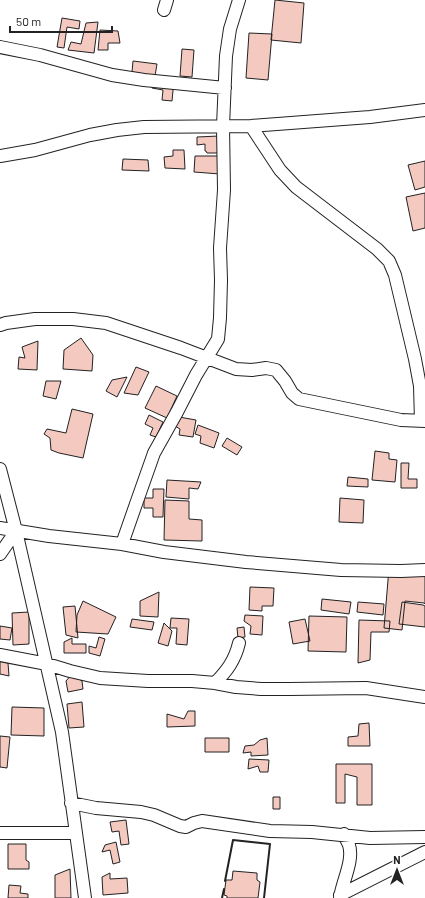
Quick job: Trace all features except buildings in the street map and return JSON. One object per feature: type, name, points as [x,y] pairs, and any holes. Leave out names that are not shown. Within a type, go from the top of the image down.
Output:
[{"type":"street","points":[[122,544],[154,453],[196,375],[218,339],[221,280],[220,248],[224,190],[223,126],[226,56],[230,28],[240,0]]},
{"type":"street","points":[[0,47],[40,55],[120,76],[144,80],[225,88]]},
{"type":"street","points":[[0,156],[35,150],[90,135],[144,127],[251,126],[370,117],[425,110]]},
{"type":"street","points":[[0,325],[35,319],[74,319],[106,323],[236,368],[252,370],[266,368],[276,370],[292,393],[299,399],[401,420],[423,421],[420,386],[415,359],[395,276],[389,261],[377,249],[296,187],[280,170],[251,126]]},
{"type":"street","points":[[0,469],[16,530],[62,732],[85,898]]},
{"type":"street","points":[[0,528],[48,536],[122,544],[164,552],[246,562],[342,570],[425,570]]},
{"type":"street","points":[[0,554],[16,530]]},
{"type":"street","points":[[215,683],[231,665],[235,658],[239,644]]},
{"type":"street","points":[[0,655],[47,664],[70,672],[100,678],[148,681],[192,680],[236,687],[261,689],[366,688],[425,697]]},
{"type":"street","points":[[71,803],[96,808],[141,812],[154,815],[186,827],[202,821],[270,831],[344,834],[370,838],[425,837]]},
{"type":"street","points":[[0,833],[76,833]]},
{"type":"street","points":[[340,897],[350,855],[349,845],[344,834]]},
{"type":"street","points":[[340,897],[425,852]]},
{"type":"wall","points":[[225,881],[233,840],[270,844],[264,898]]},
{"type":"wall","points":[[222,898],[224,889]]}]
